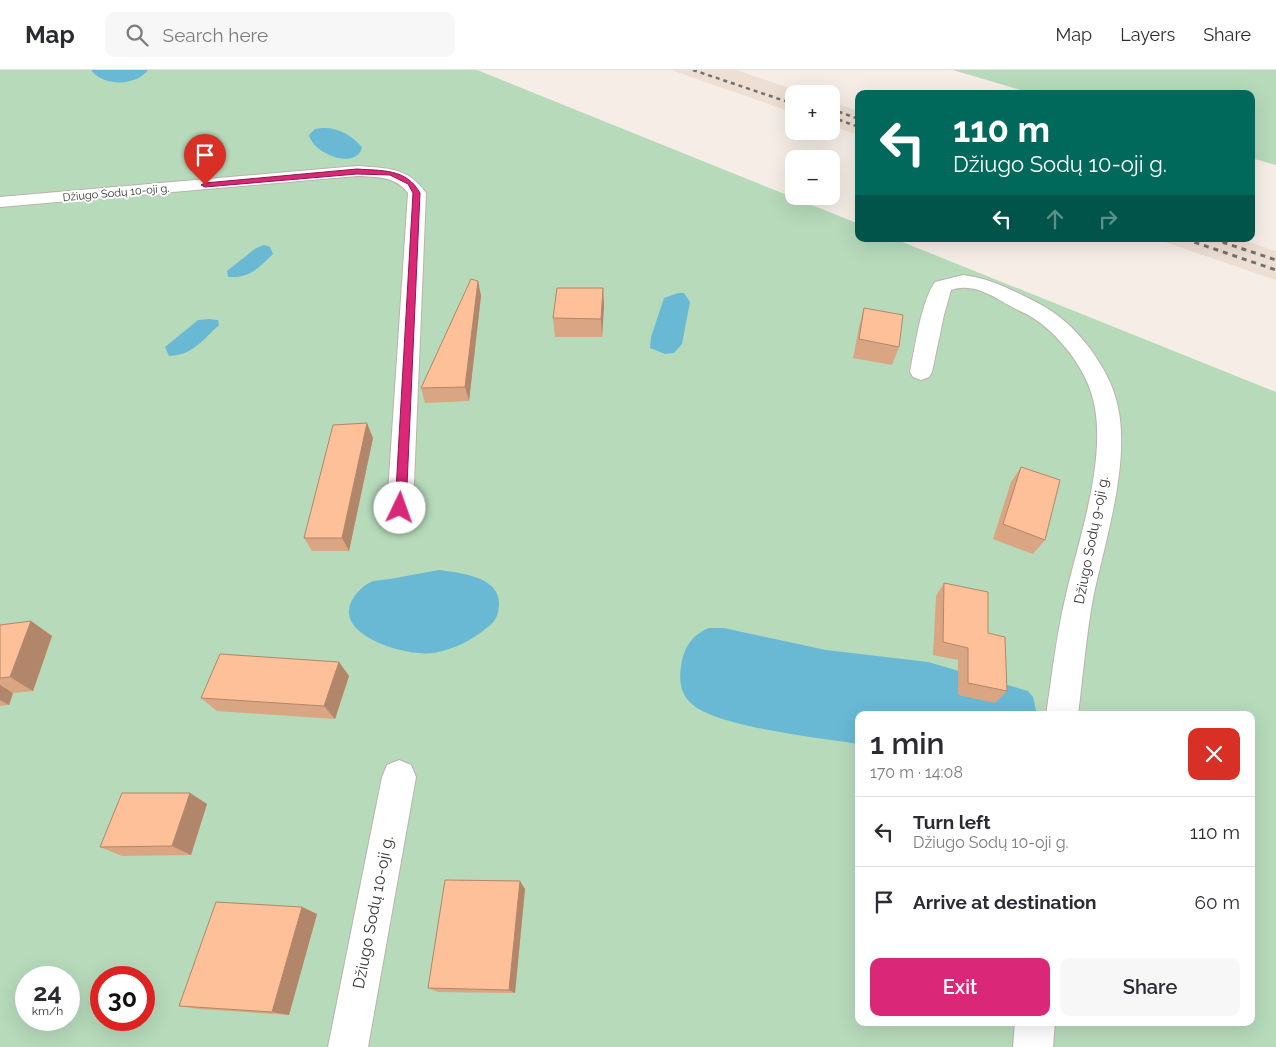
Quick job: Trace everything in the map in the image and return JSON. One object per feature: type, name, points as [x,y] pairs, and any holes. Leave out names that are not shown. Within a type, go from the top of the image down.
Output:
[{"type":"street","name":"Džiugo Sodų 10-oji g.","points":[[0,202],[357,172],[391,173],[411,183],[417,193],[400,508]]},
{"type":"street","name":"Džiugo Sodų 9-oji g.","points":[[921,372],[933,315],[942,286],[954,280],[988,286],[1048,317],[1072,341],[1088,362],[1099,382],[1107,409],[1108,439],[1103,491],[1078,606],[1063,711]]},
{"type":"street","name":"Džiugo Sodų 10-oji g.","points":[[348,1047],[399,777]]},
{"type":"street","points":[[1033,1047],[1035,1026]]},
{"type":"shaded area","points":[[671,70],[736,70],[785,87],[785,110]]},
{"type":"shaded area","points":[[840,105],[855,110],[855,134],[840,129]]},
{"type":"shaded area","points":[[1165,242],[1249,242],[1276,251],[1276,280]]},
{"type":"green space","points":[[0,70],[477,70],[785,194],[785,205],[812,205],[855,222],[855,242],[902,242],[1276,392],[1276,1047],[0,1047]]},
{"type":"green space","points":[[953,70],[1276,70],[1276,165],[1255,159],[1255,90],[1020,90]]},
{"type":"water","points":[[91,70],[148,70],[143,75],[128,82],[111,82],[96,76]]},
{"type":"water","points":[[315,129],[339,130],[349,135],[362,147],[358,154],[352,158],[344,159],[335,157],[318,148],[312,142],[309,135]]},
{"type":"water","points":[[264,245],[270,247],[273,254],[263,264],[243,276],[228,277],[227,271],[256,248]]},
{"type":"water","points":[[684,293],[690,302],[682,344],[674,353],[665,354],[650,348],[651,337],[664,298]]},
{"type":"water","points":[[198,320],[218,320],[219,325],[191,350],[169,356],[165,347]]},
{"type":"water","points":[[439,570],[477,578],[493,587],[498,595],[499,607],[498,614],[491,625],[469,640],[449,649],[434,653],[422,653],[390,647],[374,641],[361,632],[352,622],[349,610],[354,597],[368,583]]},
{"type":"water","points":[[709,628],[724,628],[826,650],[928,662],[1028,691],[1033,697],[1036,711],[855,711],[855,743],[796,735],[746,725],[705,712],[692,704],[685,696],[680,676],[684,653],[693,638]]},
{"type":"building","points":[[471,279],[478,281],[465,387],[421,388]]},
{"type":"building","points":[[557,288],[603,288],[601,319],[553,318]]},
{"type":"building","points":[[864,308],[903,315],[899,347],[859,339]]},
{"type":"building","points":[[367,423],[342,538],[304,538],[333,425]]},
{"type":"building","points":[[1021,467],[1060,480],[1045,540],[1003,524]]},
{"type":"building","points":[[944,583],[988,592],[988,633],[1005,637],[1007,691],[968,683],[968,648],[943,642]]},
{"type":"building","points":[[31,621],[10,677],[0,678],[0,625]]},
{"type":"building","points":[[220,654],[339,662],[324,706],[201,698]]},
{"type":"building","points":[[122,793],[190,793],[172,846],[100,847]]},
{"type":"building","points":[[445,880],[520,881],[509,990],[428,988]]},
{"type":"building","points":[[216,902],[302,907],[272,1012],[179,1006]]},
{"type":"railway","points":[[693,70],[785,101]]},
{"type":"railway","points":[[840,112],[855,118]]},
{"type":"railway","points":[[840,120],[855,126]]},
{"type":"railway","points":[[1194,242],[1276,270]]},
{"type":"railway","points":[[1222,242],[1276,260]]},
{"type":"route","points":[[205,185],[357,172],[391,173],[411,183],[417,193],[400,508]]}]
